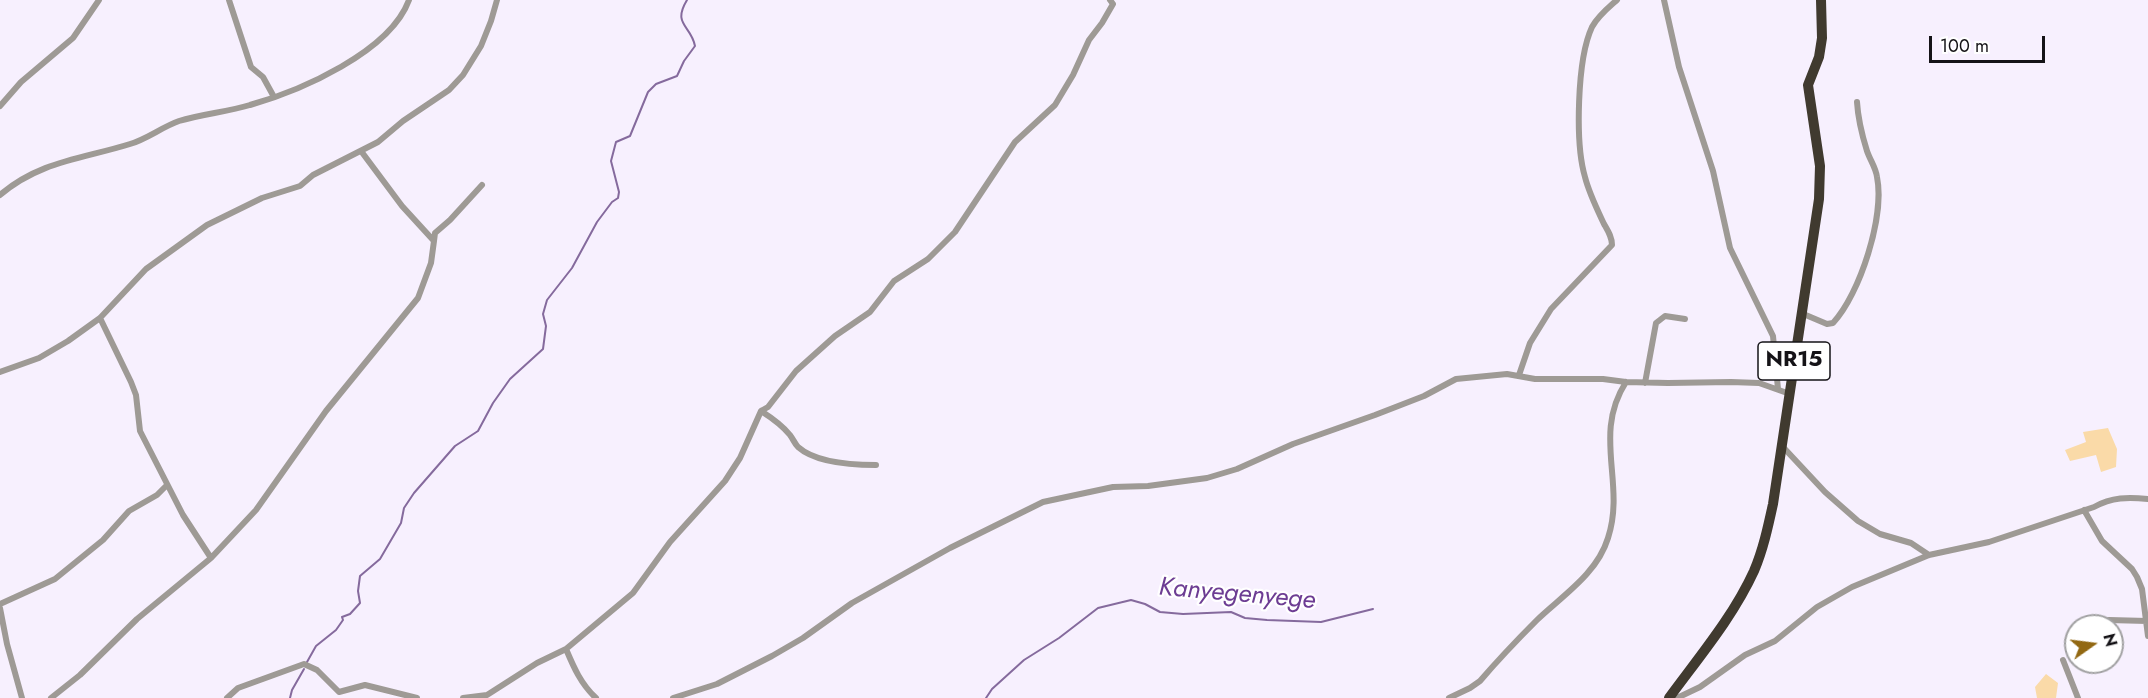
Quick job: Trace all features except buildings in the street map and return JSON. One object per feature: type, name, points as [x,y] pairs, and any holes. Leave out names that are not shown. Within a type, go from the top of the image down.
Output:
[{"type":"highway","name":"NR15","points":[[1670,698],[1734,608],[1755,569],[1773,504],[1819,199],[1820,166],[1808,85],[1819,57],[1823,19],[1821,0]]},
{"type":"street","points":[[0,106],[21,82],[73,38],[99,0]]},
{"type":"street","points":[[229,0],[251,67],[263,77],[274,97]]},
{"type":"street","points":[[0,195],[12,184],[31,173],[58,162],[130,144],[179,121],[248,106],[327,76],[353,59],[394,26],[409,0]]},
{"type":"street","points":[[0,372],[39,358],[68,341],[100,318],[146,269],[207,225],[262,198],[300,186],[313,175],[378,142],[449,90],[464,75],[481,46],[496,0]]},
{"type":"street","points":[[463,698],[487,695],[537,663],[566,649],[633,593],[670,542],[725,481],[740,458],[761,411],[768,407],[796,370],[835,336],[870,312],[894,281],[928,260],[955,232],[1016,142],[1055,105],[1073,75],[1089,40],[1113,4],[1110,0]]},
{"type":"street","points":[[1519,375],[1530,344],[1551,309],[1612,245],[1611,237],[1593,201],[1585,178],[1581,161],[1580,114],[1582,63],[1586,43],[1596,20],[1617,0]]},
{"type":"street","points":[[1664,0],[1679,67],[1713,171],[1730,249],[1762,309],[1773,336],[1778,389]]},
{"type":"street","points":[[1801,313],[1827,324],[1833,323],[1845,308],[1855,289],[1867,253],[1879,192],[1877,176],[1859,123],[1857,102]]},
{"type":"street","points":[[361,151],[402,206],[434,241]]},
{"type":"street","points":[[51,698],[80,675],[137,619],[211,558],[256,510],[326,411],[415,303],[431,263],[435,232],[450,220],[482,185]]},
{"type":"street","points":[[1645,383],[1656,323],[1665,316],[1685,319]]},
{"type":"street","points":[[100,318],[127,372],[135,395],[141,431],[183,515],[211,558]]},
{"type":"street","points":[[674,698],[717,684],[772,656],[803,638],[861,598],[950,548],[1043,502],[1113,487],[1148,486],[1207,478],[1237,469],[1293,444],[1375,416],[1424,396],[1456,379],[1482,375],[1519,375],[1535,379],[1603,378],[1645,383],[1759,383],[1790,394]]},
{"type":"street","points":[[1449,698],[1480,681],[1537,620],[1568,593],[1599,560],[1609,538],[1611,527],[1614,486],[1609,448],[1611,420],[1614,404],[1626,382]]},
{"type":"street","points":[[761,411],[778,422],[796,446],[809,455],[851,465],[876,465]]},
{"type":"street","points":[[1783,447],[1825,492],[1858,520],[1880,534],[1911,543],[1929,555]]},
{"type":"street","points":[[22,698],[7,644],[0,606],[55,579],[103,540],[129,511],[157,495],[167,485]]},
{"type":"street","points":[[1677,698],[1707,682],[1745,655],[1775,641],[1834,596],[1929,555],[1989,542],[2109,500],[2148,499]]},
{"type":"street","points":[[2084,510],[2102,541],[2132,569],[2137,577],[2142,589],[2148,636]]},
{"type":"street","points":[[2124,620],[2147,621]]},
{"type":"street","points":[[566,649],[580,680],[596,698]]},
{"type":"street","points":[[2063,660],[2078,698]]},
{"type":"street","points":[[227,698],[245,685],[304,664],[317,670],[340,695],[365,685],[417,698]]},
{"type":"shaded area","points":[[2108,428],[2117,449],[2116,467],[2101,472],[2096,455],[2070,461],[2065,450],[2086,442],[2083,432]]},
{"type":"shaded area","points":[[2046,674],[2058,683],[2056,698],[2037,698],[2035,687]]},
{"type":"waterway","points":[[307,662],[316,646],[336,630],[343,620],[342,617],[350,614],[360,603],[358,591],[360,576],[380,559],[401,523],[404,508],[414,493],[455,446],[478,431],[493,403],[510,379],[543,349],[546,326],[543,314],[547,300],[572,268],[597,222],[612,202],[618,198],[619,192],[611,161],[616,142],[630,136],[648,92],[656,84],[677,76],[695,46],[681,15],[687,0]]},
{"type":"waterway","name":"Kanyegenyege","points":[[986,698],[992,689],[1024,660],[1059,638],[1098,608],[1131,600],[1160,612],[1183,614],[1231,612],[1245,618],[1267,620],[1321,622],[1373,609]]},
{"type":"waterway","points":[[290,698],[304,669]]}]
